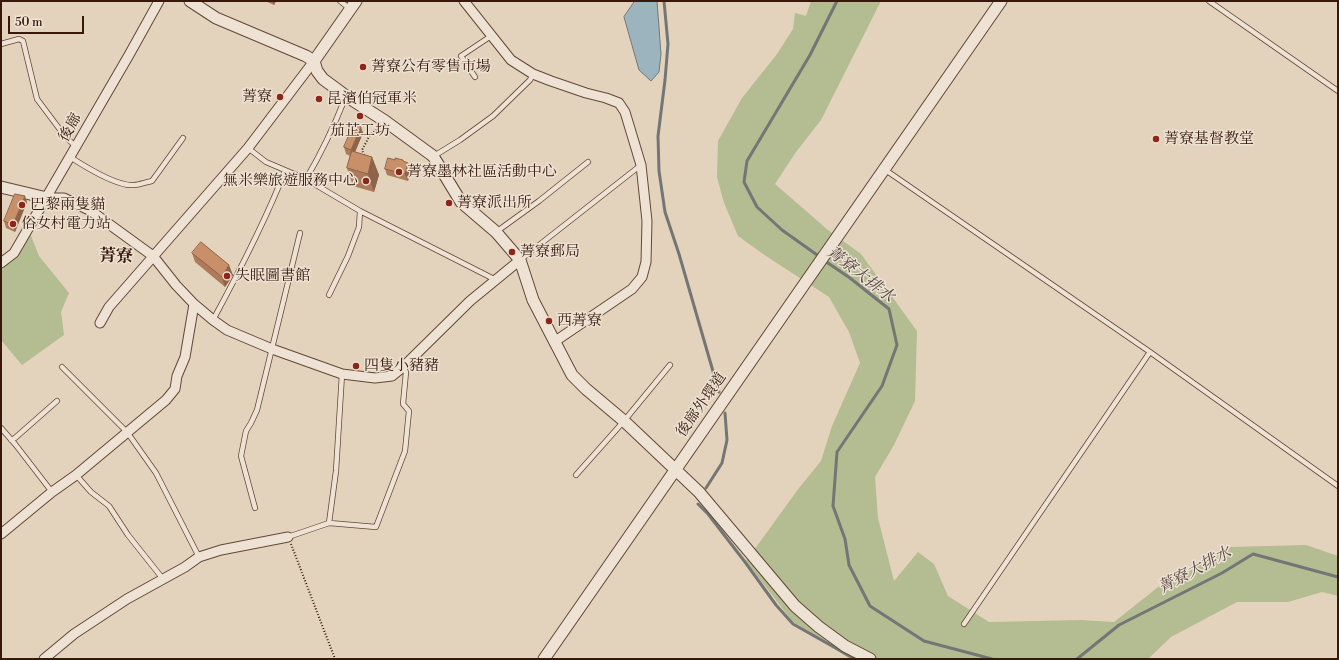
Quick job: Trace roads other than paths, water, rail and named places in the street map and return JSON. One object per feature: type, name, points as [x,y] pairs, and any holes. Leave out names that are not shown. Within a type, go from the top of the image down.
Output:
[{"type":"street","name":"後廍","points":[[1,263],[14,252],[47,198],[159,1]]},
{"type":"street","points":[[190,1],[216,18],[306,56],[314,61],[317,71],[323,79],[433,156],[461,202],[496,232],[520,260],[533,300],[572,375],[586,389],[624,421],[699,492],[795,606],[819,627],[845,646],[870,659]]},
{"type":"street","points":[[464,1],[511,60],[533,74],[619,103],[625,112],[641,165],[647,221],[646,262],[642,278],[632,289],[554,342]]},
{"type":"street","name":"後廍外環道","points":[[544,659],[1001,1]]},
{"type":"street","points":[[100,323],[109,307],[248,148],[314,61],[353,5]]},
{"type":"street","points":[[1,187],[47,198],[64,198],[91,211],[153,256],[176,285],[194,304],[227,330],[272,349],[342,374],[375,378],[392,376],[457,313],[520,260]]},
{"type":"street","points":[[1,534],[52,492],[76,475],[166,400],[175,388],[185,357],[194,304]]},
{"type":"street","points":[[44,659],[74,634],[199,557],[221,550],[288,537]]},
{"type":"lane","points":[[340,1],[353,5]]},
{"type":"lane","points":[[1209,1],[1338,91]]},
{"type":"lane","points":[[475,77],[461,56],[491,36]]},
{"type":"lane","points":[[1,44],[19,39],[23,41],[37,99],[64,135],[76,147]]},
{"type":"lane","points":[[433,156],[460,140],[494,116],[530,80],[533,74]]},
{"type":"lane","points":[[306,179],[320,155],[346,96]]},
{"type":"lane","points":[[70,157],[89,170],[120,183],[133,186],[152,181],[183,138]]},
{"type":"lane","points":[[248,148],[266,162],[306,179],[360,211],[496,280]]},
{"type":"lane","points":[[496,232],[539,201],[588,162]]},
{"type":"lane","points":[[520,260],[641,165]]},
{"type":"lane","points":[[884,169],[1150,352],[1338,486]]},
{"type":"lane","points":[[213,320],[238,273],[275,196],[285,171]]},
{"type":"lane","points":[[329,294],[348,256],[359,227],[360,211]]},
{"type":"lane","points":[[255,508],[241,456],[246,431],[257,410],[300,233]]},
{"type":"lane","points":[[964,624],[1150,352]]},
{"type":"lane","points":[[576,475],[624,421],[670,365]]},
{"type":"lane","points":[[62,367],[127,432],[156,473],[199,557]]},
{"type":"lane","points":[[288,537],[329,523],[376,527],[405,451],[409,411],[403,404],[406,372],[403,367]]},
{"type":"lane","points":[[329,523],[336,471],[342,374]]},
{"type":"lane","points":[[11,440],[57,401]]},
{"type":"lane","points":[[1,428],[52,492]]},
{"type":"lane","points":[[76,475],[91,492],[109,506],[128,535],[163,579]]},
{"type":"water","points":[[635,1],[657,1],[661,54],[659,72],[651,81],[639,70],[624,17]]},
{"type":"waterway","points":[[664,1],[668,44],[658,136],[659,171],[665,212],[679,254],[719,392]]},
{"type":"waterway","name":"菁寮大排水","points":[[820,257],[782,230],[757,207],[744,182],[747,161],[810,55],[837,1]]},
{"type":"waterway","name":"菁寮大排水","points":[[825,261],[850,278],[889,309],[897,345],[882,386],[837,452],[833,506],[845,539],[849,565],[870,606],[924,641],[992,659]]},
{"type":"waterway","points":[[706,488],[722,463],[727,440],[725,413]]},
{"type":"waterway","points":[[698,504],[708,514],[776,605],[793,624],[855,659]]},
{"type":"waterway","name":"菁寮大排水","points":[[1077,659],[1119,625],[1222,573],[1253,554],[1338,577]]},
{"type":"place","name":"菁寮公有零售市場","points":[[363,67]]},
{"type":"place","name":"菁寮","points":[[280,97]]},
{"type":"place","name":"昆濱伯冠軍米","points":[[319,99]]},
{"type":"place","name":"茄芷工坊","points":[[360,116]]},
{"type":"place","name":"菁寮基督教堂","points":[[1156,139]]},
{"type":"place","name":"菁寮墨林社區活動中心","points":[[399,172]]},
{"type":"place","name":"無米樂旅遊服務中心","points":[[366,181]]},
{"type":"place","name":"菁寮派出所","points":[[449,203]]},
{"type":"place","name":"巴黎兩隻貓","points":[[22,205]]},
{"type":"place","name":"俗女村電力站","points":[[13,224]]},
{"type":"place","name":"菁寮郵局","points":[[512,252]]},
{"type":"place","name":"失眠圖書館","points":[[227,276]]},
{"type":"place","name":"西菁寮","points":[[549,321]]},
{"type":"place","name":"四隻小豬豬","points":[[356,366]]},
{"type":"district","name":"菁寮","points":[[116,257]]}]
